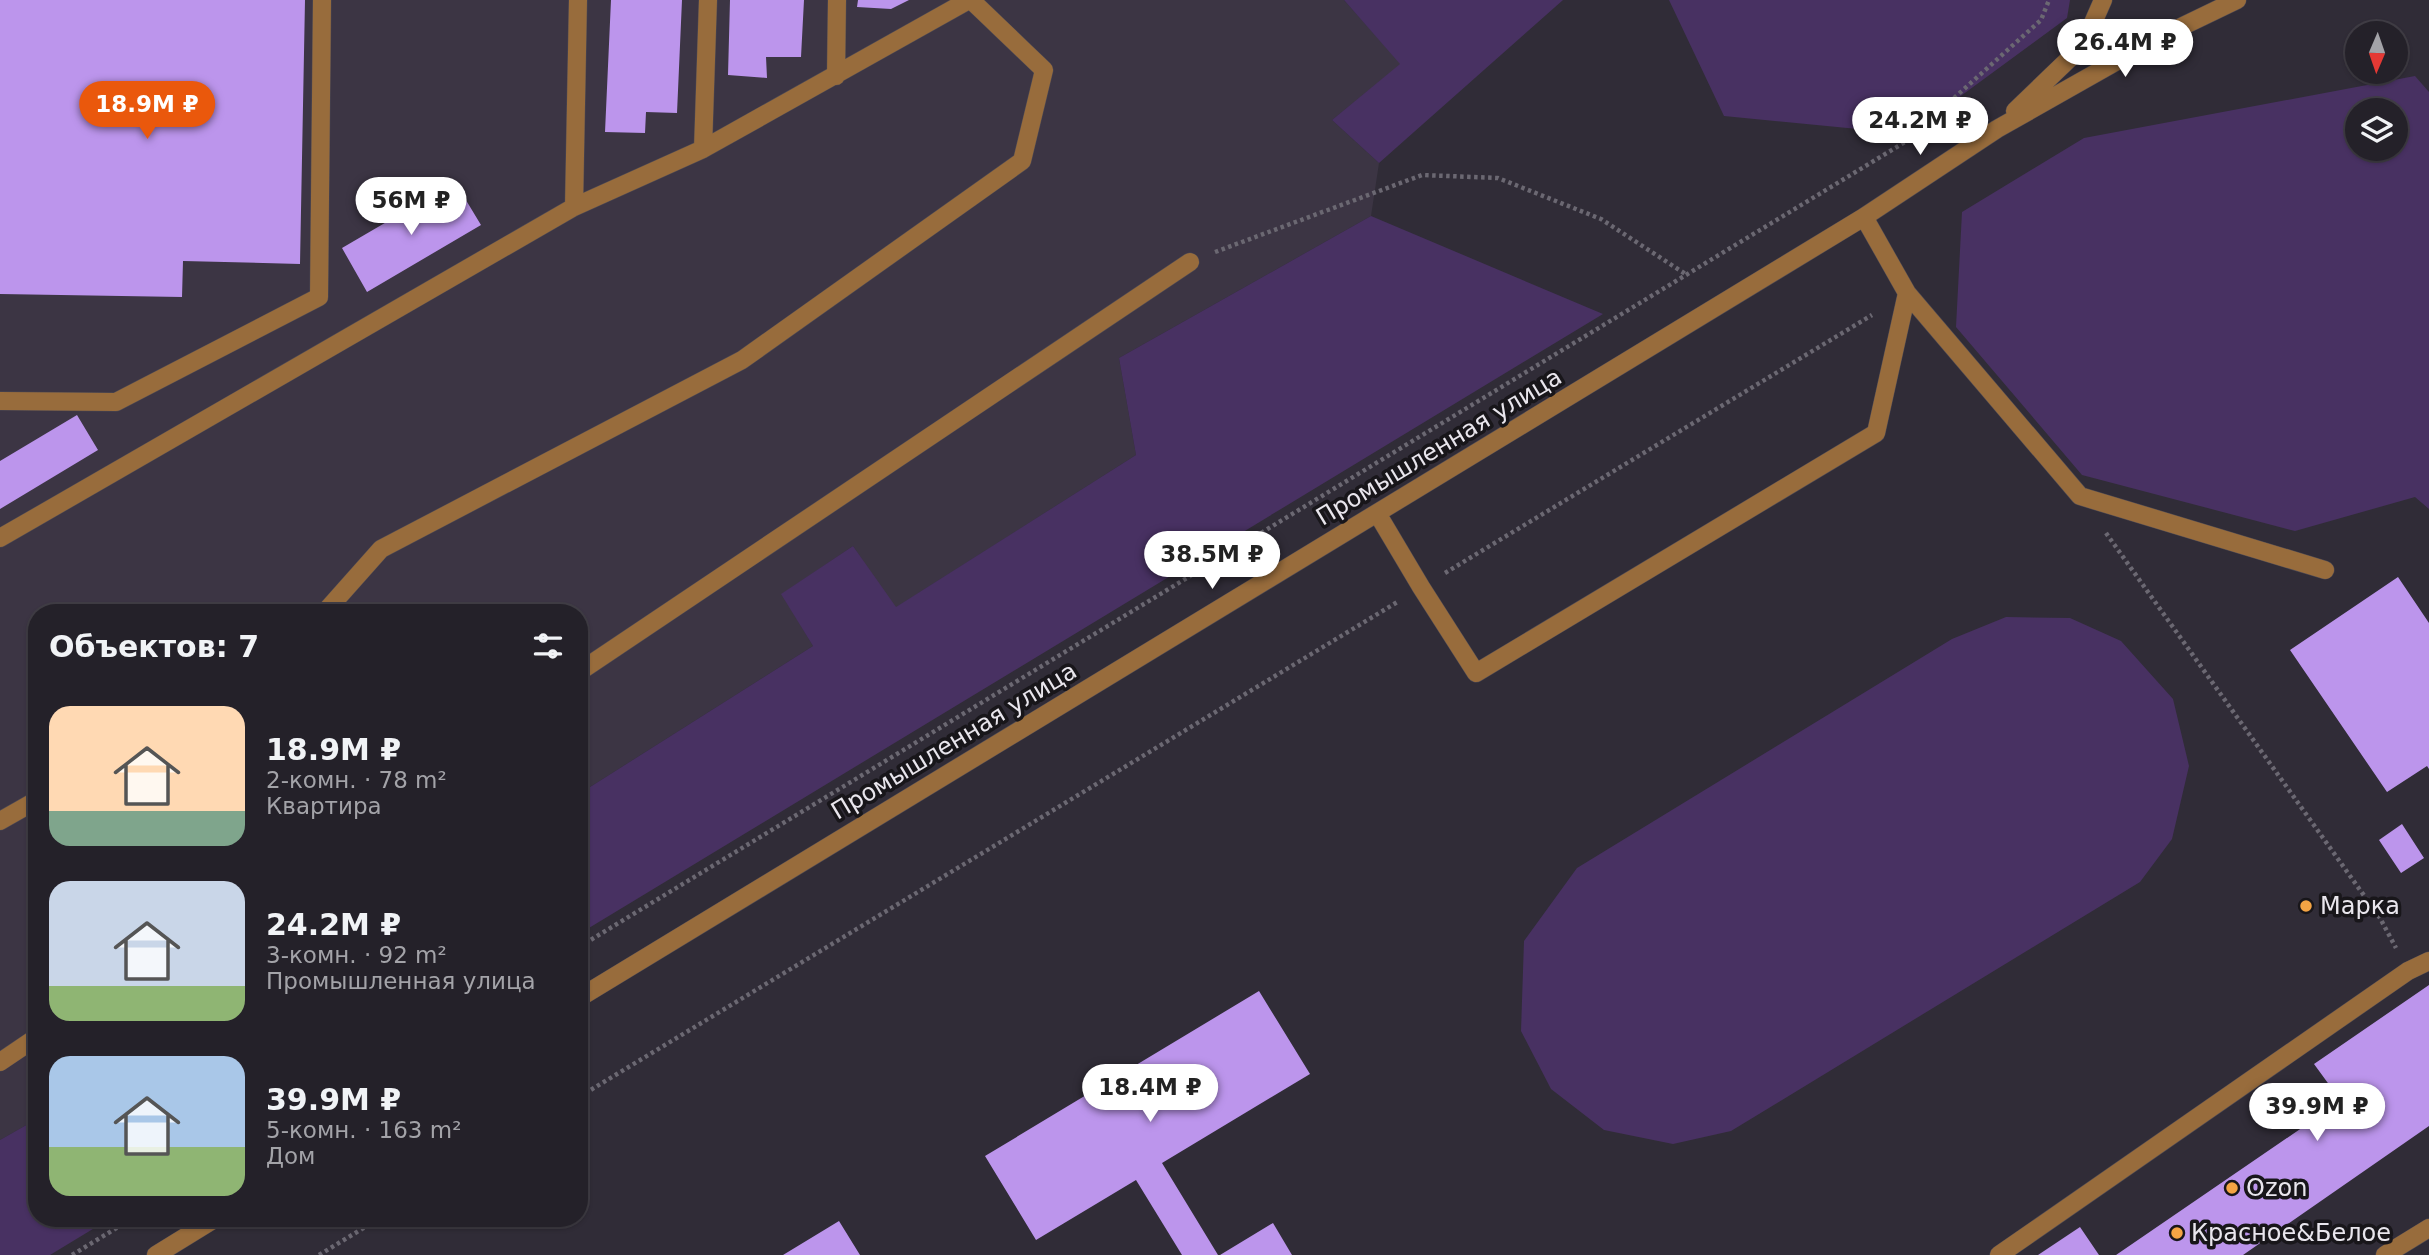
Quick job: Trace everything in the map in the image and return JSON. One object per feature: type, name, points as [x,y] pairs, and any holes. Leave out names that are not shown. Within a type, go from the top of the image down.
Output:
[{"type":"street","points":[[0,401],[116,402],[319,297],[322,0]]},
{"type":"street","points":[[574,207],[579,0]]},
{"type":"street","points":[[703,149],[708,0]]},
{"type":"street","points":[[836,76],[837,0]]},
{"type":"street","points":[[0,538],[574,207],[703,149],[970,0],[1044,70],[1022,161],[742,360],[381,549],[333,604]]},
{"type":"street","name":"Промышленная улица","points":[[1997,129],[2070,58],[2092,25],[2103,0]]},
{"type":"street","name":"Промышленная улица","points":[[588,993],[1864,217],[1997,129],[2156,39],[2237,0]]},
{"type":"street","points":[[1864,217],[1908,293],[2080,496],[2325,570]]},
{"type":"street","points":[[588,666],[1190,262]]},
{"type":"street","points":[[1377,513],[1476,673],[1876,433],[1908,293]]},
{"type":"street","points":[[0,821],[28,805]]},
{"type":"street","points":[[1999,1255],[2408,971],[2429,961]]},
{"type":"street","points":[[0,1062],[28,1043]]},
{"type":"street","points":[[156,1255],[201,1227]]},
{"type":"street","points":[[2385,1255],[2429,1228]]},
{"type":"path","points":[[588,942],[1905,142],[2041,20],[2049,0]]},
{"type":"path","points":[[1190,262],[1422,175],[1498,178],[1601,219],[1687,275]]},
{"type":"path","points":[[588,1092],[1908,293]]},
{"type":"path","points":[[2080,496],[2380,918],[2408,971]]},
{"type":"path","points":[[72,1255],[118,1227]]},
{"type":"path","points":[[318,1255],[365,1227]]},
{"type":"shaded area","points":[[0,0],[1344,0],[1401,64],[1332,120],[1379,163],[1371,216],[1119,358],[1136,455],[895,608],[853,546],[782,594],[813,646],[588,788],[588,604],[28,604],[28,1124],[0,1140]]},
{"type":"shaded area","points":[[1344,0],[1563,0],[1379,163],[1332,120],[1400,64]]},
{"type":"shaded area","points":[[1669,0],[2070,0],[2067,18],[1909,134],[1724,116]]},
{"type":"shaded area","points":[[2415,76],[2429,92],[2429,509],[2415,497],[2295,531],[2082,475],[1956,327],[1962,212],[2084,138],[2372,84],[2408,84],[2408,77]]},
{"type":"shaded area","points":[[1371,216],[1603,314],[588,929],[588,788],[813,646],[781,594],[853,546],[896,607],[1136,455],[1119,358]]},
{"type":"shaded area","points":[[2006,617],[2070,618],[2121,641],[2173,699],[2189,766],[2172,839],[2140,882],[1731,1131],[1673,1144],[1604,1130],[1551,1089],[1521,1031],[1524,941],[1577,868],[1952,639]]},
{"type":"shaded area","points":[[28,1124],[28,1227],[96,1227],[50,1255],[0,1255],[0,1140]]},
{"type":"building","points":[[0,0],[305,0],[300,264],[183,261],[182,297],[0,294]]},
{"type":"building","points":[[611,0],[682,0],[677,113],[646,112],[645,133],[605,132]]},
{"type":"building","points":[[730,0],[804,0],[801,57],[766,57],[767,78],[728,75]]},
{"type":"building","points":[[858,0],[909,0],[891,9],[857,7]]},
{"type":"building","points":[[455,182],[481,225],[367,292],[342,248]]},
{"type":"building","points":[[77,415],[98,450],[0,509],[0,461]]},
{"type":"building","points":[[2398,577],[2429,623],[2429,769],[2427,766],[2387,792],[2290,650]]},
{"type":"building","points":[[2402,824],[2424,858],[2401,873],[2379,840]]},
{"type":"building","points":[[2429,985],[2429,1126],[2243,1255],[2116,1255],[2341,1101],[2314,1064]]},
{"type":"building","points":[[1259,991],[1310,1074],[1162,1163],[1218,1255],[1182,1255],[1136,1180],[1036,1240],[985,1156]]},
{"type":"building","points":[[839,1221],[860,1255],[783,1255]]},
{"type":"building","points":[[1273,1223],[1292,1255],[1220,1255]]},
{"type":"building","points":[[2080,1227],[2099,1255],[2038,1255]]},
{"type":"place","name":"Марка","points":[[2306,906]]},
{"type":"place","name":"Ozon","points":[[2232,1188]]},
{"type":"place","name":"Красное&Белое","points":[[2177,1233]]}]
